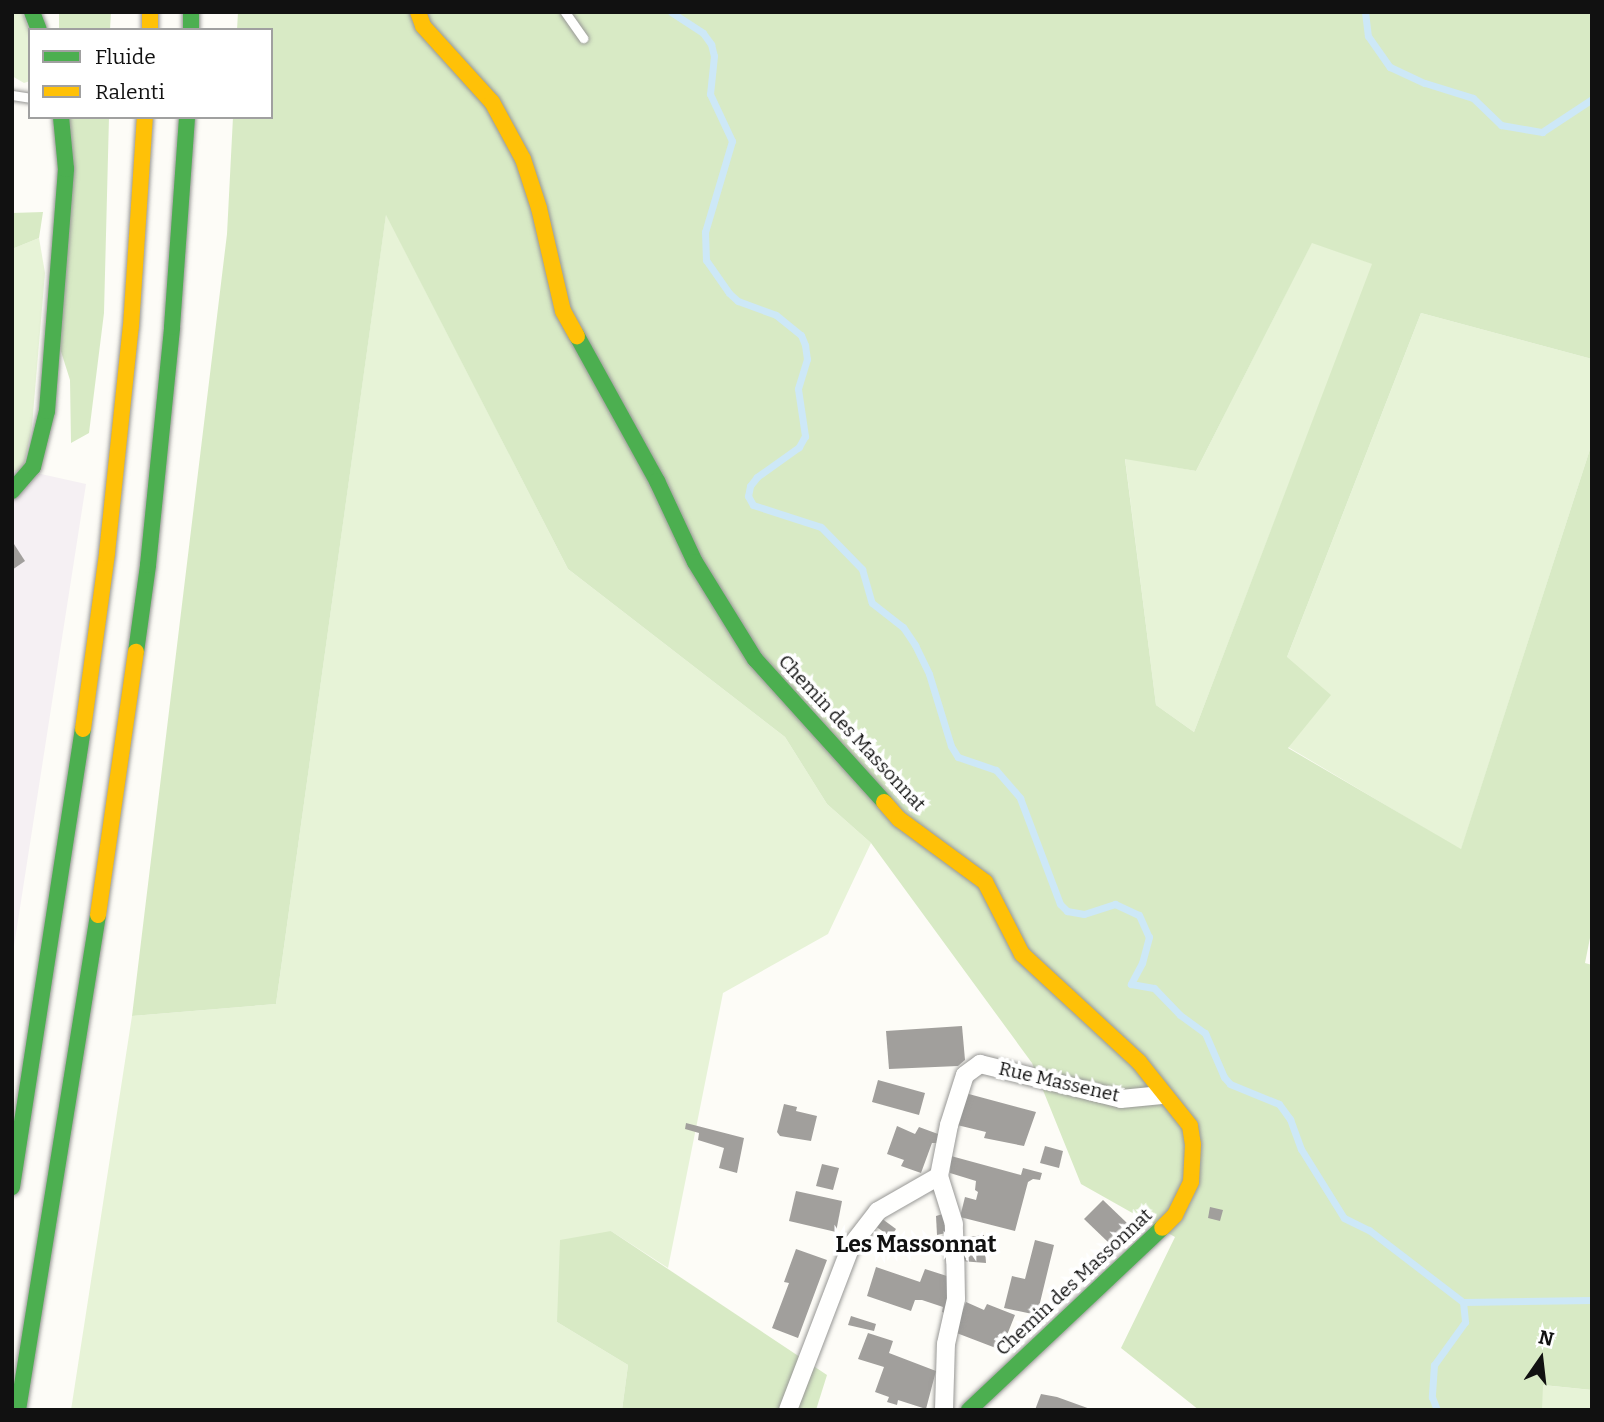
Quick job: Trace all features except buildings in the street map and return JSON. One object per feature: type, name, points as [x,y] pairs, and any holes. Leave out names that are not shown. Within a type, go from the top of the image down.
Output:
[{"type":"main road","name":"Chemin des Massonnat","points":[[418,12],[423,26],[492,102],[523,159],[539,208],[563,311],[657,481],[695,562],[755,659],[899,819],[985,883],[1022,954],[1139,1062],[1162,1095],[1190,1126],[1193,1144],[1191,1182],[1175,1215],[969,1410]]},
{"type":"main road","points":[[12,491],[33,467],[47,411],[66,169],[61,119]]},
{"type":"main road","points":[[12,1187],[64,865],[106,566],[131,326],[145,119]]},
{"type":"main road","points":[[18,1410],[101,897],[148,565],[172,327],[187,119]]},
{"type":"street","name":"Rue Massenet","points":[[944,1410],[946,1344],[956,1298],[956,1273],[954,1224],[939,1176],[949,1125],[965,1075],[980,1064],[1121,1099],[1162,1095]]},
{"type":"street","points":[[788,1410],[851,1246],[878,1212],[939,1176]]},
{"type":"lane","points":[[565,12],[583,38]]},
{"type":"shaded area","points":[[23,470],[86,484],[12,959],[12,472]]},
{"type":"green space","points":[[12,12],[22,12],[28,28],[28,82],[24,83],[12,76]]},
{"type":"green space","points":[[59,12],[111,12],[110,28],[59,28]]},
{"type":"green space","points":[[238,12],[1592,12],[1592,359],[1421,313],[1287,657],[1331,695],[1288,748],[1461,849],[1592,443],[1592,928],[1585,963],[1592,965],[1592,1390],[1543,1385],[1542,1410],[1199,1410],[1121,1348],[1175,1237],[1081,1184],[1032,1063],[871,843],[827,804],[785,737],[568,569],[386,215],[276,1004],[132,1016],[227,234],[233,119],[273,119],[273,28],[237,28]],"holes":[[[1312,243],[1372,264],[1194,732],[1156,705],[1125,459],[1196,471]]]},
{"type":"green space","points":[[57,119],[109,119],[104,313],[89,433],[71,443],[70,380],[58,342]]},
{"type":"green space","points":[[43,212],[39,238],[12,249],[12,213]]},
{"type":"green space","points":[[386,214],[568,569],[785,737],[827,804],[871,843],[828,934],[723,993],[668,1268],[611,1231],[557,1322],[628,1365],[622,1410],[71,1410],[132,1016],[276,1004]]},
{"type":"green space","points":[[39,238],[45,273],[32,426],[23,470],[12,472],[12,249]]},
{"type":"green space","points":[[1312,242],[1373,264],[1194,732],[1156,705],[1125,458],[1196,471]]},
{"type":"green space","points":[[1421,313],[1592,359],[1592,443],[1461,850],[1288,747],[1287,657]]},
{"type":"green space","points":[[611,1231],[827,1375],[816,1410],[622,1410],[628,1365],[557,1322],[560,1240]]},
{"type":"green space","points":[[1542,1385],[1592,1390],[1592,1410],[1542,1410]]},
{"type":"waterway","points":[[671,12],[703,33],[711,44],[714,56],[710,94],[732,141],[705,232],[706,260],[729,293],[738,301],[776,315],[801,335],[805,345],[807,359],[798,389],[805,436],[799,447],[757,477],[750,486],[748,496],[753,505],[821,527],[862,569],[872,603],[903,627],[915,645],[929,674],[951,746],[958,757],[996,770],[1020,798],[1060,904],[1067,911],[1084,914],[1115,904],[1139,915],[1149,937],[1142,963],[1131,984],[1154,988],[1180,1015],[1205,1033],[1224,1077],[1230,1084],[1279,1104],[1290,1119],[1301,1149],[1344,1218],[1369,1230],[1463,1302],[1465,1322],[1434,1365],[1432,1397],[1437,1410]]},
{"type":"waterway","points":[[1365,12],[1368,36],[1390,67],[1425,83],[1473,98],[1501,125],[1542,132],[1592,99]]},
{"type":"waterway","points":[[1463,1302],[1592,1300]]},
{"type":"traffic: fast","points":[[32,12],[38,28]]},
{"type":"traffic: fast","points":[[191,12],[191,28]]},
{"type":"traffic: fast","points":[[12,491],[33,467],[47,411],[66,169],[61,119]]},
{"type":"traffic: fast","points":[[136,652],[148,565],[172,327],[187,119]]},
{"type":"traffic: fast","points":[[577,336],[657,481],[695,562],[755,659],[884,802]]},
{"type":"traffic: fast","points":[[12,1187],[83,729]]},
{"type":"traffic: fast","points":[[18,1410],[98,915]]},
{"type":"traffic: fast","points":[[969,1410],[1162,1228]]},
{"type":"traffic: slow","points":[[150,12],[150,28]]},
{"type":"traffic: slow","points":[[418,12],[423,26],[492,102],[523,159],[539,208],[563,311],[577,336]]},
{"type":"traffic: slow","points":[[83,729],[107,553],[131,326],[145,119]]},
{"type":"traffic: slow","points":[[98,915],[136,652]]},
{"type":"traffic: slow","points":[[884,802],[899,819],[985,882],[1022,954],[1139,1062],[1190,1126],[1193,1144],[1191,1182],[1175,1215],[1162,1228]]},
{"type":"district","name":"Les Massonnat","points":[[916,1244]]}]
